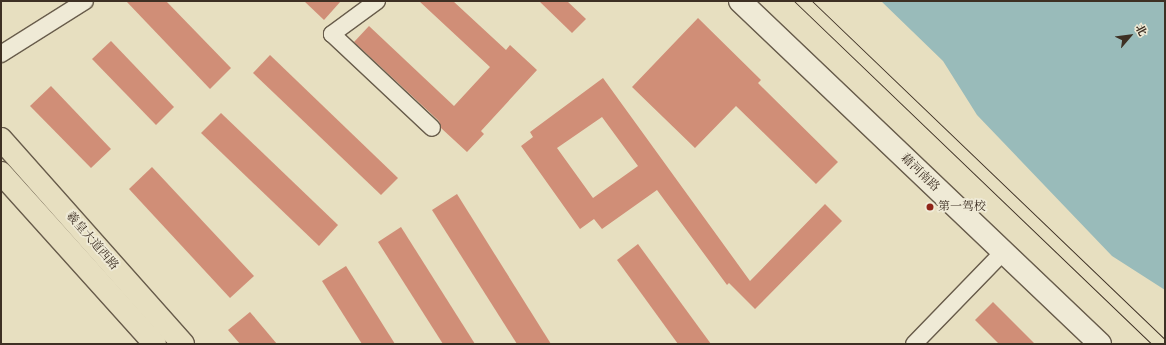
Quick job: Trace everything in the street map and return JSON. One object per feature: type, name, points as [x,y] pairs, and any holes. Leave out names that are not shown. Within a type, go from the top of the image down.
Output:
[{"type":"main road","name":"藉河南路","points":[[740,1],[1100,344]]},
{"type":"main road","name":"羲皇大道西路","points":[[1,139],[183,344]]},
{"type":"main road","name":"羲皇大道西路","points":[[1,173],[155,344]]},
{"type":"street","points":[[1,54],[85,1]]},
{"type":"street","points":[[377,1],[332,34],[432,128]]},
{"type":"street","points":[[914,344],[1003,252]]},
{"type":"water","points":[[881,1],[1165,1],[1165,290],[1112,256],[977,115],[943,61]]},
{"type":"building","points":[[126,1],[166,1],[231,68],[210,89]]},
{"type":"building","points":[[304,1],[341,1],[324,20]]},
{"type":"building","points":[[419,1],[453,1],[506,50],[510,45],[537,70],[481,131],[484,134],[467,152],[441,128],[439,121],[354,42],[369,26],[454,106],[490,67]]},
{"type":"building","points":[[539,1],[567,1],[586,19],[572,33]]},
{"type":"building","points":[[698,18],[761,80],[758,83],[838,162],[816,184],[736,106],[695,148],[632,87]]},
{"type":"building","points":[[111,41],[174,107],[156,125],[92,59]]},
{"type":"building","points":[[270,55],[398,178],[381,195],[253,73]]},
{"type":"building","points":[[603,78],[750,281],[825,204],[842,221],[755,309],[729,283],[727,285],[657,190],[602,229],[594,219],[580,229],[521,146],[533,137],[530,132]],"holes":[[[602,117],[638,166],[593,198],[557,148]]]},
{"type":"building","points":[[51,86],[111,149],[91,168],[30,106]]},
{"type":"building","points":[[221,113],[338,225],[319,246],[201,133]]},
{"type":"building","points":[[152,167],[254,276],[230,298],[129,189]]},
{"type":"building","points":[[457,194],[551,344],[517,344],[432,210]]},
{"type":"building","points":[[401,227],[475,344],[443,344],[378,242]]},
{"type":"building","points":[[638,244],[711,344],[678,344],[617,260]]},
{"type":"building","points":[[346,266],[395,344],[362,344],[322,281]]},
{"type":"building","points":[[993,302],[1035,344],[999,344],[975,320]]},
{"type":"building","points":[[250,312],[277,344],[240,344],[228,330]]},
{"type":"tram line","points":[[794,1],[1152,344]]},
{"type":"tram line","points":[[812,1],[1165,340]]},
{"type":"place","name":"第一驾校","points":[[930,207]]}]
